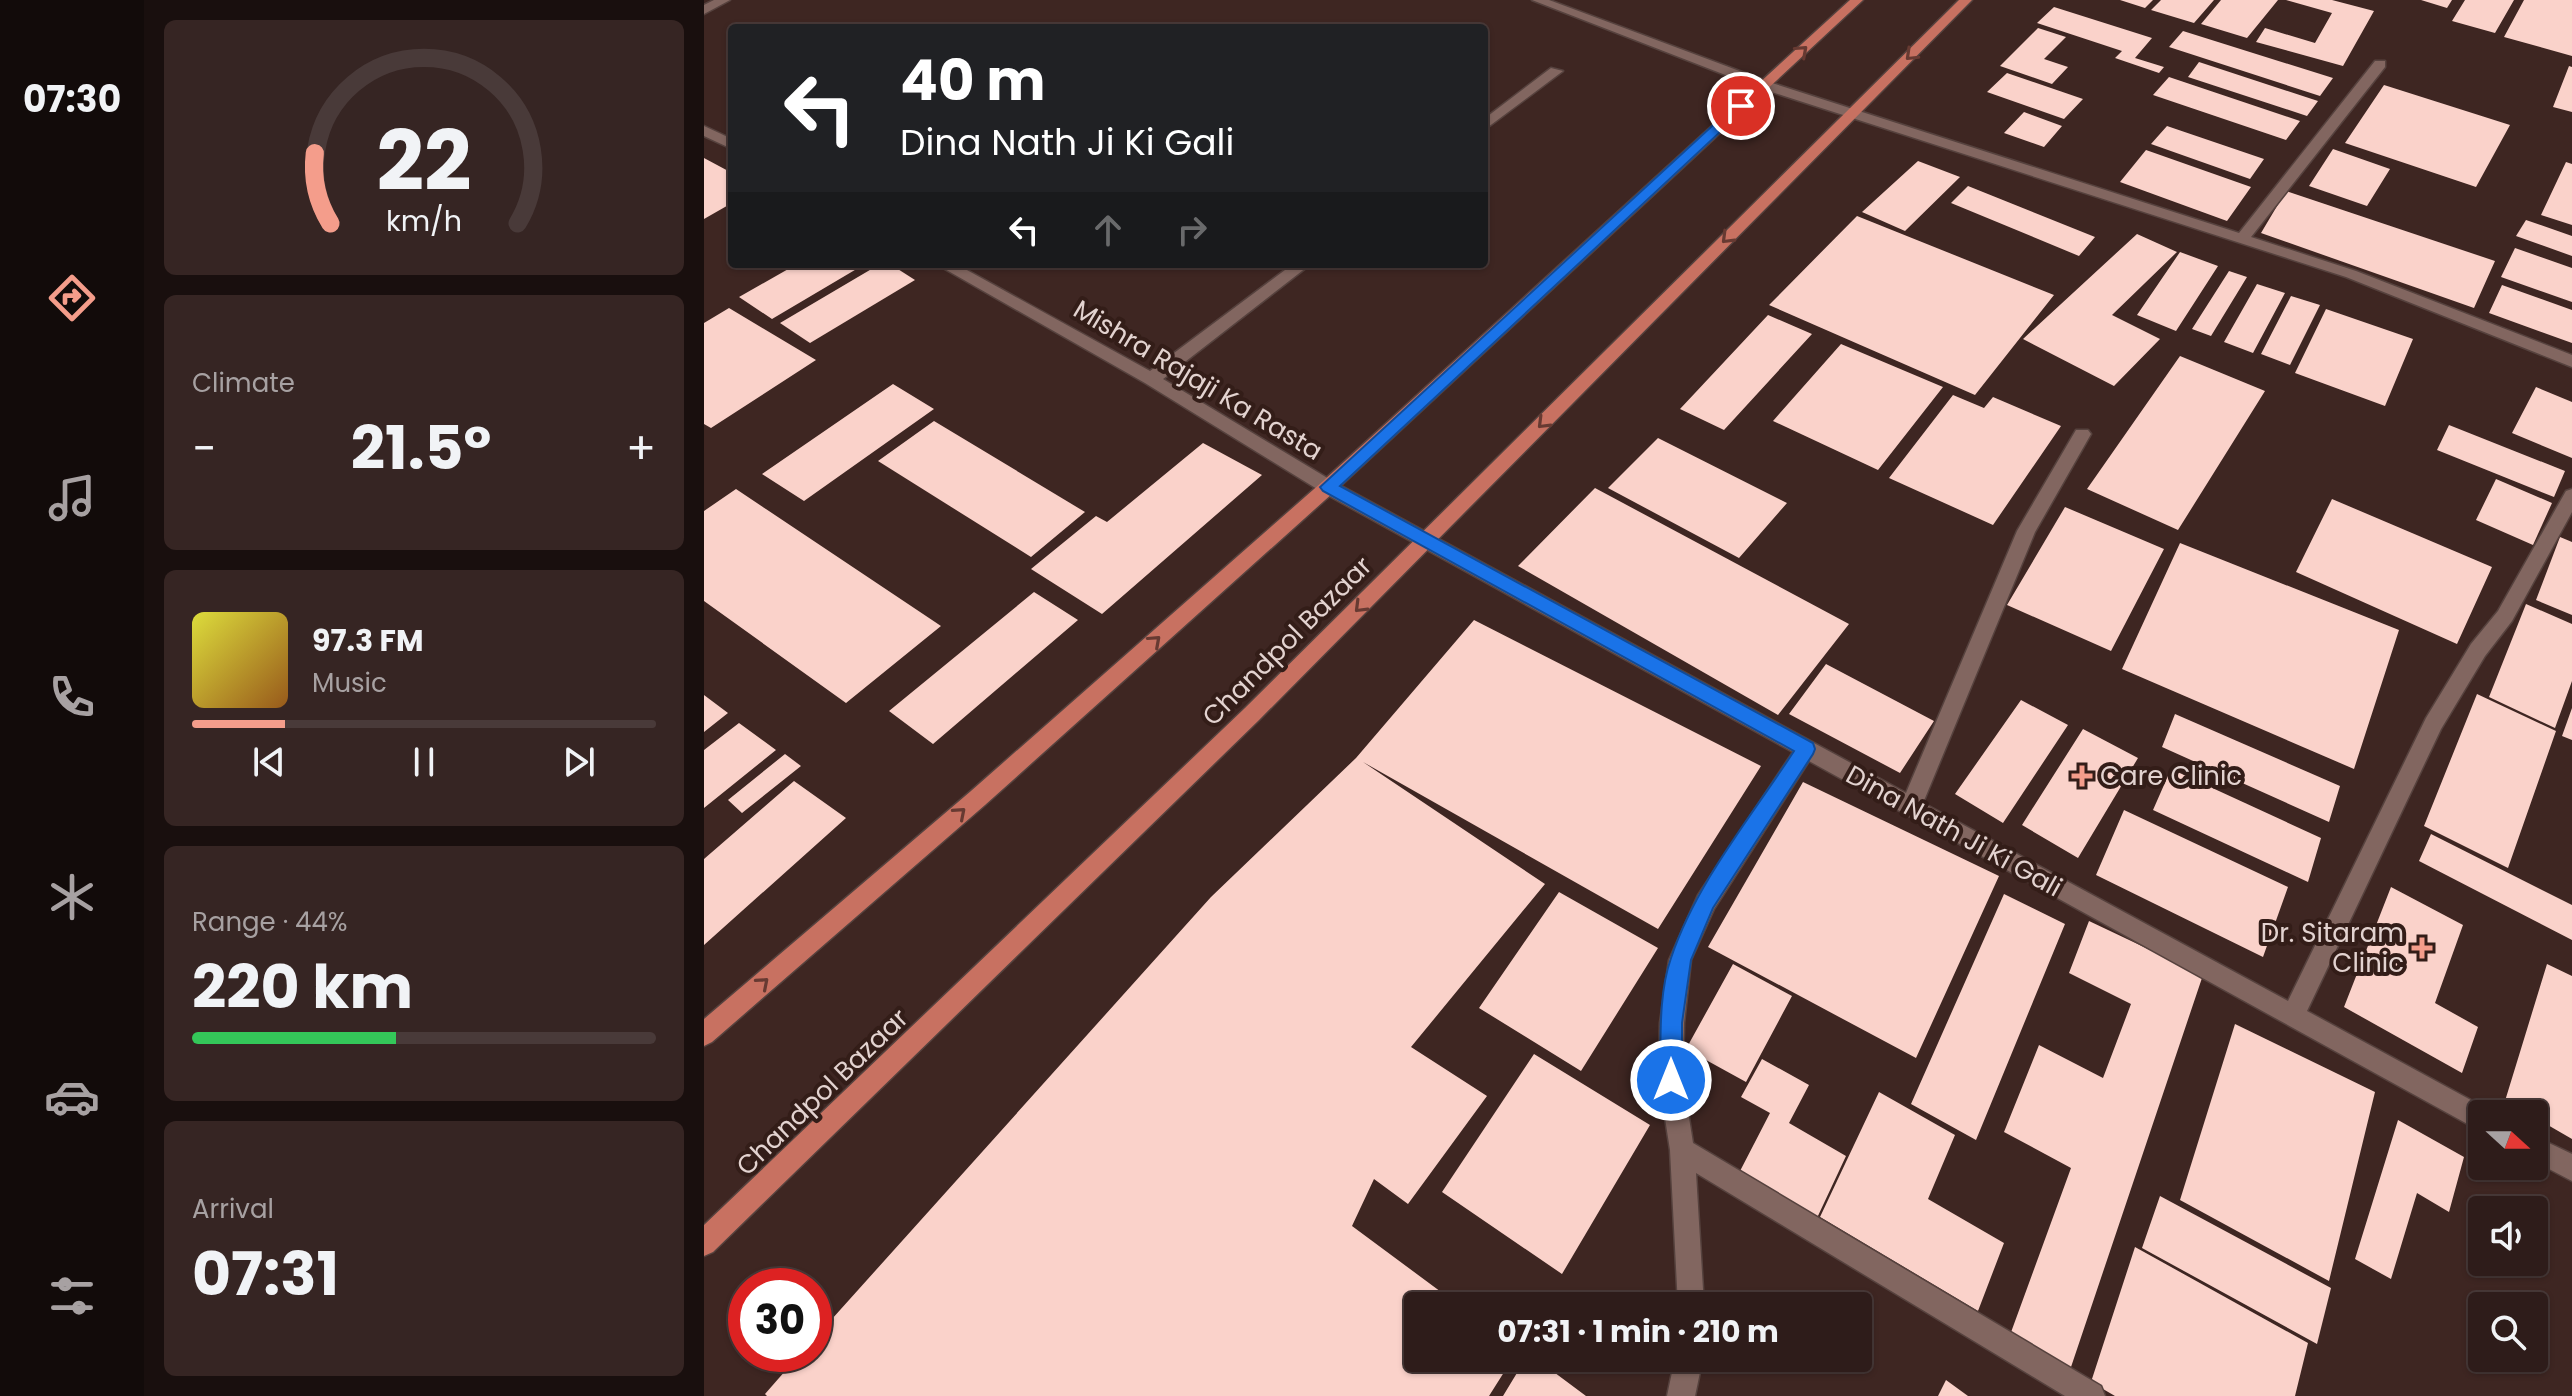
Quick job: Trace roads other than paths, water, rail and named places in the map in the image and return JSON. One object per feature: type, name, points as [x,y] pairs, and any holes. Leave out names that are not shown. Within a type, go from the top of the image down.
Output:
[{"type":"main road","points":[[704,1034],[989,788],[1328,487],[1857,0]]},
{"type":"main road","name":"Chandpol Bazaar","points":[[704,1243],[1252,714],[1966,0]]},
{"type":"street","points":[[704,10],[724,0]]},
{"type":"street","points":[[1538,0],[1764,85],[2351,274],[2572,361]]},
{"type":"street","points":[[2242,239],[2380,64]]},
{"type":"street","points":[[1488,123],[1556,71]]},
{"type":"street","points":[[704,130],[728,143]]},
{"type":"street","name":"Mishra Rajaji Ka Rasta","points":[[958,268],[1151,379],[1328,487],[1427,540]]},
{"type":"street","points":[[1151,379],[1298,268]]},
{"type":"street","points":[[1910,808],[2026,531],[2082,434]]},
{"type":"street","points":[[2292,1017],[2433,724],[2478,650],[2505,616],[2566,522],[2572,496]]},
{"type":"street","name":"Dina Nath Ji Ki Gali","points":[[1427,540],[2468,1112]]},
{"type":"street","points":[[1690,1292],[1682,1150],[1671,1080],[1672,1023],[1680,960],[1706,902],[1806,749]]},
{"type":"street","points":[[1682,1150],[2091,1396]]},
{"type":"street","points":[[2548,1155],[2572,1168]]},
{"type":"street","points":[[1681,1396],[1686,1372]]},
{"type":"place","name":"Care Clinic","points":[[2082,776]]},
{"type":"place","name":"Dr. Sitaram Clinic","points":[[2422,948]]}]
